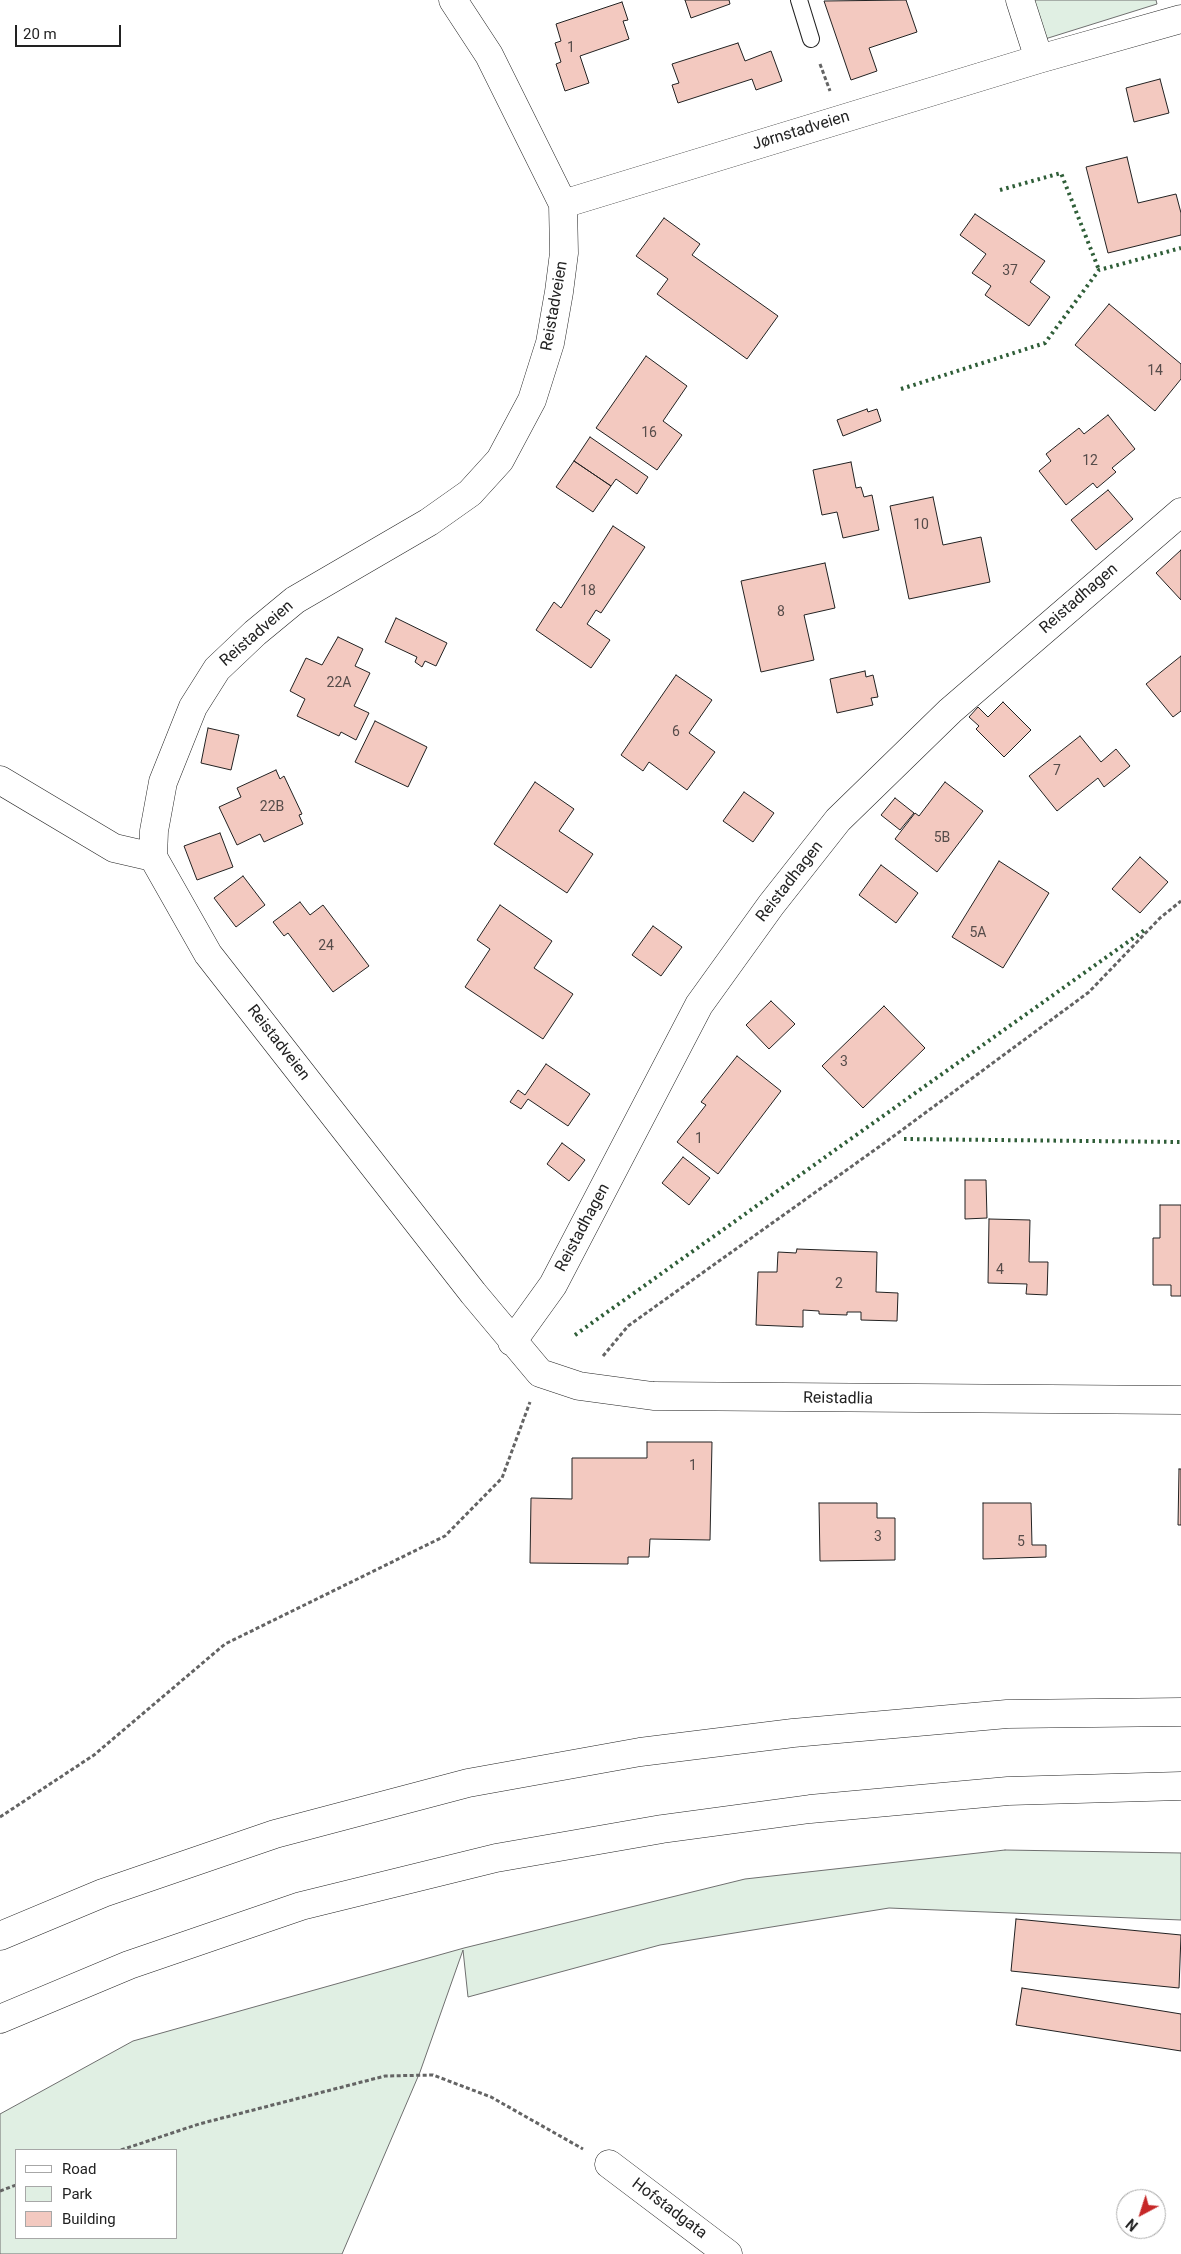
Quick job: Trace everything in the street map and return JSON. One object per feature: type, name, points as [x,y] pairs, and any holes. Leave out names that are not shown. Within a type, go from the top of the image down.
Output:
[{"type":"main road","name":"Reistadveien","points":[[453,0],[489,55],[542,158],[563,204],[564,253],[550,343],[532,400],[500,460],[470,493],[429,522],[295,600],[217,668],[193,707],[163,782],[154,831],[153,857],[208,954],[512,1342]]},
{"type":"main road","points":[[1020,0],[1039,59]]},
{"type":"main road","name":"Jørnstadveien","points":[[563,204],[1039,59],[1181,19]]},
{"type":"main road","name":"Reistadhagen","points":[[512,1342],[553,1285],[699,1005],[771,905],[838,820],[950,711],[1181,512]]},
{"type":"main road","points":[[0,780],[114,848],[153,857]]},
{"type":"main road","name":"Reistadlia","points":[[512,1342],[540,1373],[579,1386],[653,1396],[831,1399],[1181,1400]]},
{"type":"main road","points":[[0,1936],[103,1893],[275,1834],[468,1783],[640,1752],[793,1733],[1007,1714],[1181,1712]]},
{"type":"main road","points":[[0,2019],[130,1965],[301,1906],[496,1858],[662,1829],[810,1809],[1008,1791],[1181,1786]]},
{"type":"main road","name":"Hofstadgata","points":[[609,2164],[728,2254]]},
{"type":"lane","points":[[799,0],[811,39]]},
{"type":"path","points":[[811,39],[840,119]]},
{"type":"path","points":[[579,1386],[628,1326],[883,1144],[1088,992],[1160,918],[1181,901]]},
{"type":"path","points":[[0,1817],[94,1755],[225,1644],[445,1536],[502,1478],[540,1373]]},
{"type":"path","points":[[124,2149],[200,2124],[385,2076],[434,2076],[491,2097],[609,2164]]},
{"type":"path","points":[[0,2191],[15,2185]]},
{"type":"green space","points":[[1033,0],[1156,0],[1157,4],[1045,39]]},
{"type":"green space","points":[[1005,1850],[1181,1853],[1181,1920],[889,1908],[660,1945],[468,1997],[463,1950],[420,2072],[342,2254],[0,2254],[0,2114],[133,2041],[464,1948],[745,1879]]},
{"type":"building","points":[[685,0],[729,0],[730,4],[691,18]]},
{"type":"building","points":[[906,0],[917,32],[869,48],[877,71],[851,80],[824,1]]},
{"type":"building","points":[[622,2],[628,20],[623,21],[629,39],[580,56],[589,83],[565,91],[556,64],[561,62],[555,43],[561,41],[556,24]]},
{"type":"building","points":[[738,43],[745,61],[771,51],[782,81],[756,90],[752,79],[678,103],[672,85],[679,83],[672,64]]},
{"type":"building","points":[[1160,79],[1169,113],[1134,122],[1126,88]]},
{"type":"building","points":[[1127,157],[1138,203],[1176,194],[1181,213],[1181,235],[1108,253],[1086,167]]},
{"type":"building","points":[[975,214],[1045,261],[1030,282],[1050,297],[1029,326],[985,295],[991,286],[972,273],[986,254],[960,235]]},
{"type":"building","points":[[664,218],[700,244],[692,255],[778,316],[747,359],[657,294],[668,279],[636,256]]},
{"type":"building","points":[[1109,304],[1181,364],[1181,379],[1155,411],[1075,345]]},
{"type":"building","points":[[646,356],[687,386],[663,421],[682,435],[657,470],[596,428]]},
{"type":"building","points":[[867,409],[868,412],[877,409],[881,421],[843,436],[837,420]]},
{"type":"building","points":[[1108,415],[1135,449],[1112,468],[1116,472],[1097,488],[1093,483],[1066,505],[1039,471],[1051,461],[1046,454],[1079,428],[1084,434]]},
{"type":"building","points":[[590,437],[648,477],[637,494],[616,479],[611,486],[574,461]]},
{"type":"building","points":[[574,461],[611,486],[593,512],[556,487]]},
{"type":"building","points":[[851,462],[856,488],[861,487],[864,497],[872,495],[879,530],[843,538],[837,512],[822,515],[813,470]]},
{"type":"building","points":[[1108,490],[1133,519],[1096,550],[1071,520]]},
{"type":"building","points":[[933,497],[943,545],[981,537],[990,582],[909,599],[890,506]]},
{"type":"building","points":[[613,526],[645,547],[601,613],[596,610],[587,624],[610,640],[591,668],[536,630],[554,602],[561,608]]},
{"type":"building","points":[[1181,550],[1181,600],[1156,573]]},
{"type":"building","points":[[825,563],[835,608],[804,615],[814,660],[761,672],[741,581]]},
{"type":"building","points":[[396,618],[447,643],[436,666],[425,661],[422,667],[415,662],[417,657],[385,642]]},
{"type":"building","points":[[338,637],[363,649],[355,666],[370,673],[354,706],[369,713],[356,740],[341,732],[339,736],[297,716],[305,699],[290,691],[306,658],[322,665]]},
{"type":"building","points":[[1181,656],[1181,711],[1173,717],[1146,684]]},
{"type":"building","points":[[865,671],[866,677],[873,675],[878,697],[871,698],[873,705],[837,713],[830,679]]},
{"type":"building","points":[[676,675],[712,700],[689,733],[715,752],[687,790],[649,762],[643,771],[621,755]]},
{"type":"building","points":[[1003,702],[1031,730],[1004,757],[976,729],[979,726],[969,717],[978,707],[988,717]]},
{"type":"building","points":[[375,721],[427,747],[408,787],[355,762]]},
{"type":"building","points":[[208,728],[239,735],[231,770],[201,763]]},
{"type":"building","points":[[1080,736],[1101,762],[1116,749],[1130,766],[1104,787],[1098,778],[1057,811],[1029,776]]},
{"type":"building","points":[[276,770],[280,779],[284,776],[302,814],[299,815],[303,824],[264,842],[260,834],[237,845],[219,807],[241,797],[237,788]]},
{"type":"building","points":[[535,782],[574,809],[559,831],[593,854],[567,893],[494,844]]},
{"type":"building","points":[[945,782],[983,811],[937,872],[895,839],[915,813],[919,816]]},
{"type":"building","points":[[744,792],[774,813],[753,842],[723,821]]},
{"type":"building","points":[[895,798],[914,813],[900,830],[881,815]]},
{"type":"building","points":[[220,833],[233,867],[197,880],[184,846]]},
{"type":"building","points":[[1140,857],[1168,882],[1140,913],[1112,889]]},
{"type":"building","points":[[999,861],[1049,893],[1003,968],[952,937]]},
{"type":"building","points":[[881,865],[918,893],[896,923],[859,895]]},
{"type":"building","points":[[243,876],[265,905],[236,927],[214,898]]},
{"type":"building","points":[[300,902],[310,915],[323,905],[369,966],[333,992],[288,933],[284,936],[273,922]]},
{"type":"building","points":[[500,905],[552,941],[534,968],[573,994],[543,1039],[465,987],[490,949],[477,940]]},
{"type":"building","points":[[653,926],[682,947],[661,976],[632,955]]},
{"type":"building","points":[[771,1001],[795,1024],[769,1049],[746,1025]]},
{"type":"building","points":[[884,1006],[925,1048],[863,1108],[822,1066]]},
{"type":"building","points":[[737,1056],[781,1091],[718,1174],[677,1142],[706,1105],[701,1102]]},
{"type":"building","points":[[546,1064],[590,1094],[568,1126],[528,1099],[521,1109],[510,1102],[518,1090],[525,1095]]},
{"type":"building","points":[[562,1143],[585,1160],[569,1181],[547,1164]]},
{"type":"building","points":[[683,1157],[710,1178],[689,1205],[662,1183]]},
{"type":"building","points":[[965,1180],[986,1180],[987,1218],[965,1219]]},
{"type":"building","points":[[1160,1205],[1181,1205],[1181,1296],[1171,1296],[1171,1285],[1153,1285],[1153,1238],[1160,1238]]},
{"type":"building","points":[[989,1219],[1030,1220],[1029,1262],[1048,1262],[1047,1295],[1026,1294],[1027,1284],[988,1283]]},
{"type":"building","points":[[797,1249],[877,1252],[876,1292],[898,1293],[897,1321],[861,1320],[861,1312],[847,1312],[847,1315],[819,1314],[819,1311],[803,1310],[803,1327],[756,1325],[758,1272],[777,1272],[778,1252],[796,1253]]},
{"type":"building","points":[[647,1442],[712,1442],[710,1540],[650,1539],[649,1557],[628,1557],[628,1564],[530,1563],[531,1498],[572,1499],[572,1458],[647,1458]]},
{"type":"building","points":[[1179,1469],[1181,1469],[1181,1525],[1178,1525]]},
{"type":"building","points":[[819,1503],[877,1503],[877,1518],[895,1518],[895,1560],[820,1561]]},
{"type":"building","points":[[983,1503],[1031,1503],[1032,1545],[1046,1545],[1046,1557],[983,1559]]},
{"type":"building","points":[[1016,1919],[1181,1935],[1179,1988],[1011,1971]]},
{"type":"building","points":[[1022,1988],[1181,2014],[1181,2051],[1016,2025]]},
{"type":"hedge","points":[[1000,190],[1061,173],[1099,270]]},
{"type":"hedge","points":[[901,389],[1045,343],[1099,270],[1181,248]]},
{"type":"hedge","points":[[575,1335],[1146,929]]},
{"type":"hedge","points":[[904,1139],[1181,1142]]}]
